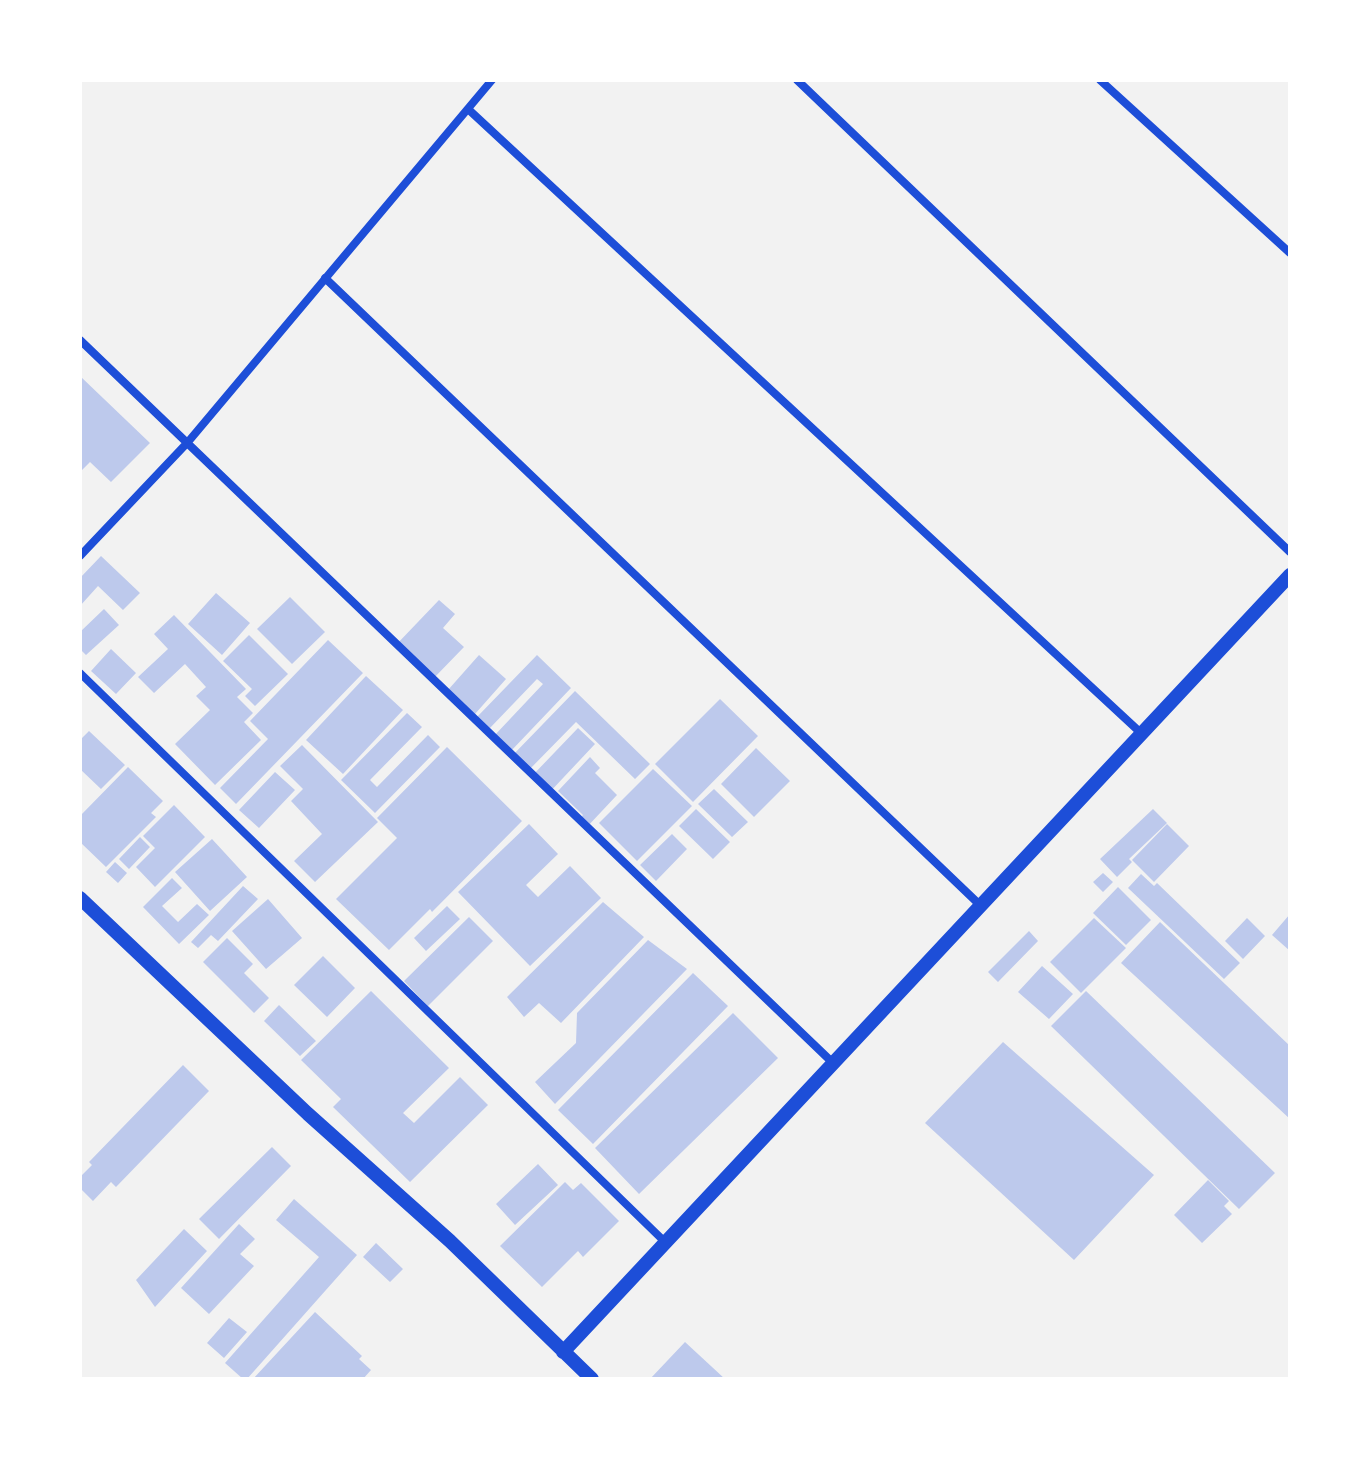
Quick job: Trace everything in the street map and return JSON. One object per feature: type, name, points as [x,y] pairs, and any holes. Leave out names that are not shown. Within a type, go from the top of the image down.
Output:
[{"type":"street","points":[[80,556],[188,442],[492,80]]},
{"type":"street","points":[[797,80],[1290,552]]},
{"type":"street","points":[[1100,80],[1290,253]]},
{"type":"street","points":[[468,109],[1142,735]]},
{"type":"street","points":[[325,278],[982,907]]},
{"type":"street","points":[[80,340],[833,1063]]},
{"type":"street","points":[[563,1352],[1290,575]]},
{"type":"street","points":[[80,673],[665,1242]]},
{"type":"street","points":[[80,898],[308,1114],[450,1241],[592,1379]]},
{"type":"building","points":[[80,376],[150,443],[111,482],[90,462],[80,472]]},
{"type":"building","points":[[101,556],[140,593],[123,610],[98,586],[80,606],[80,578]]},
{"type":"building","points":[[216,593],[250,623],[222,655],[188,624]]},
{"type":"building","points":[[290,597],[325,632],[292,664],[257,629]]},
{"type":"building","points":[[439,600],[455,614],[443,628],[464,647],[432,680],[395,646]]},
{"type":"building","points":[[104,609],[119,625],[86,655],[80,649],[80,632]]},
{"type":"building","points":[[174,615],[246,689],[237,697],[253,713],[244,722],[261,740],[215,785],[175,744],[210,710],[196,696],[206,687],[185,664],[154,693],[138,677],[168,649],[154,634]]},
{"type":"building","points":[[249,635],[288,674],[255,706],[245,696],[252,689],[223,661]]},
{"type":"building","points":[[328,640],[363,673],[236,804],[220,788],[268,739],[250,721]]},
{"type":"building","points":[[111,649],[136,673],[116,694],[91,671]]},
{"type":"building","points":[[479,655],[506,679],[475,714],[448,690]]},
{"type":"building","points":[[537,655],[571,688],[510,752],[494,736],[543,684],[537,679],[489,729],[477,717]]},
{"type":"building","points":[[366,676],[403,710],[343,774],[306,740]]},
{"type":"building","points":[[575,691],[650,764],[635,779],[576,722],[526,773],[510,758]]},
{"type":"building","points":[[720,699],[758,736],[693,802],[655,764]]},
{"type":"building","points":[[407,713],[422,727],[370,780],[377,787],[428,735],[440,747],[375,813],[341,780]]},
{"type":"building","points":[[578,728],[595,744],[548,794],[531,777]]},
{"type":"building","points":[[89,731],[125,765],[101,789],[80,769],[80,740]]},
{"type":"building","points":[[302,745],[378,822],[315,882],[294,861],[322,834],[291,801],[303,789],[280,766]]},
{"type":"building","points":[[447,747],[522,821],[432,912],[430,909],[389,950],[336,899],[397,838],[377,818]]},
{"type":"building","points":[[756,748],[790,781],[754,817],[721,784]]},
{"type":"building","points":[[590,757],[600,768],[595,773],[617,795],[586,828],[578,821],[583,815],[558,791]]},
{"type":"building","points":[[128,767],[163,801],[151,813],[156,817],[106,867],[80,842],[80,816]]},
{"type":"building","points":[[653,769],[692,806],[637,861],[599,823]]},
{"type":"building","points":[[275,772],[295,790],[259,828],[239,810]]},
{"type":"building","points":[[714,789],[748,822],[732,837],[698,804]]},
{"type":"building","points":[[174,805],[205,837],[155,887],[136,867],[155,848],[143,836]]},
{"type":"building","points":[[696,809],[730,842],[713,859],[679,826]]},
{"type":"building","points":[[1153,809],[1167,823],[1129,859],[1132,862],[1117,877],[1100,859]]},
{"type":"building","points":[[529,824],[558,854],[526,885],[538,897],[570,866],[601,898],[530,966],[458,892]]},
{"type":"building","points":[[1167,824],[1189,846],[1154,882],[1132,860]]},
{"type":"building","points":[[672,834],[687,849],[656,881],[640,865]]},
{"type":"building","points":[[140,837],[150,847],[129,869],[119,859]]},
{"type":"building","points":[[212,839],[247,877],[210,911],[175,872]]},
{"type":"building","points":[[115,862],[127,873],[118,883],[106,872]]},
{"type":"building","points":[[1103,873],[1113,882],[1103,892],[1093,882]]},
{"type":"building","points":[[1141,874],[1154,886],[1157,883],[1240,963],[1224,979],[1128,888]]},
{"type":"building","points":[[172,878],[182,888],[162,906],[178,922],[197,904],[209,915],[179,944],[143,907]]},
{"type":"building","points":[[243,886],[258,899],[218,941],[211,935],[198,948],[191,942]]},
{"type":"building","points":[[1118,887],[1151,920],[1126,945],[1093,913]]},
{"type":"building","points":[[268,899],[302,938],[266,969],[232,931]]},
{"type":"building","points":[[603,902],[644,937],[561,1023],[539,1003],[524,1017],[507,997]]},
{"type":"building","points":[[447,906],[460,919],[426,951],[414,938]]},
{"type":"building","points":[[1290,914],[1290,951],[1272,935]]},
{"type":"building","points":[[469,917],[493,941],[428,1006],[404,981]]},
{"type":"building","points":[[1094,918],[1126,948],[1081,993],[1050,962]]},
{"type":"building","points":[[1247,918],[1265,936],[1243,959],[1225,941]]},
{"type":"building","points":[[1160,922],[1290,1046],[1290,1119],[1121,963]]},
{"type":"building","points":[[1029,931],[1038,941],[998,982],[988,972]]},
{"type":"building","points":[[227,938],[253,964],[244,973],[269,998],[254,1013],[203,962]]},
{"type":"building","points":[[648,940],[687,969],[555,1104],[535,1082],[576,1043],[577,1013]]},
{"type":"building","points":[[323,956],[355,988],[327,1017],[294,985]]},
{"type":"building","points":[[1042,966],[1073,994],[1049,1019],[1018,992]]},
{"type":"building","points":[[693,973],[728,1006],[593,1144],[558,1110]]},
{"type":"building","points":[[371,991],[449,1068],[403,1113],[414,1123],[460,1077],[488,1105],[410,1182],[333,1107],[341,1099],[301,1060]]},
{"type":"building","points":[[1086,991],[1275,1173],[1239,1209],[1051,1026]]},
{"type":"building","points":[[279,1005],[316,1041],[300,1056],[264,1021]]},
{"type":"building","points":[[733,1013],[778,1058],[639,1194],[595,1148]]},
{"type":"building","points":[[1003,1042],[1154,1175],[1074,1260],[925,1123]]},
{"type":"building","points":[[183,1065],[209,1091],[116,1187],[111,1182],[93,1201],[80,1188],[80,1177],[92,1165],[89,1162]]},
{"type":"building","points":[[272,1147],[291,1166],[219,1239],[199,1219]]},
{"type":"building","points":[[538,1164],[558,1185],[515,1225],[496,1204]]},
{"type":"building","points":[[1208,1180],[1229,1201],[1224,1206],[1232,1214],[1202,1243],[1174,1215]]},
{"type":"building","points":[[565,1182],[573,1190],[581,1183],[619,1221],[583,1257],[578,1251],[542,1287],[500,1246]]},
{"type":"building","points":[[294,1199],[357,1255],[247,1379],[243,1379],[225,1363],[319,1257],[276,1220]]},
{"type":"building","points":[[239,1224],[255,1239],[240,1254],[254,1266],[209,1314],[181,1288]]},
{"type":"building","points":[[184,1229],[207,1251],[155,1307],[136,1280]]},
{"type":"building","points":[[376,1243],[403,1269],[390,1282],[363,1257]]},
{"type":"building","points":[[315,1312],[362,1356],[359,1359],[371,1370],[363,1379],[253,1379]]},
{"type":"building","points":[[229,1318],[247,1332],[224,1358],[207,1343]]},
{"type":"building","points":[[685,1342],[725,1379],[650,1379]]}]
